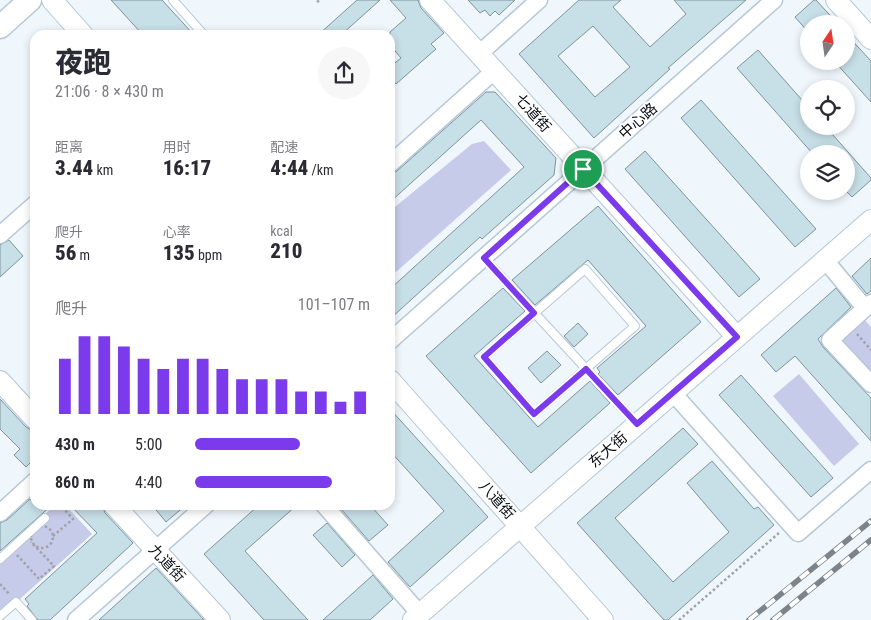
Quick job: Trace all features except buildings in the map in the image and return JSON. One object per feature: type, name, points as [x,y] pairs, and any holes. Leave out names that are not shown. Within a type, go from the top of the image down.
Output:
[{"type":"main road","points":[[0,27],[30,0]]},
{"type":"street","points":[[52,0],[79,30]]},
{"type":"street","name":"七道街","points":[[430,0],[737,337]]},
{"type":"street","points":[[478,54],[539,0]]},
{"type":"street","name":"中心路","points":[[395,337],[774,0]]},
{"type":"street","points":[[836,0],[871,39]]},
{"type":"street","points":[[395,160],[494,71]]},
{"type":"street","points":[[0,235],[30,208]]},
{"type":"street","name":"东大街","points":[[416,617],[871,220]]},
{"type":"street","points":[[825,260],[868,305],[830,340],[871,384]]},
{"type":"street","points":[[0,381],[30,414]]},
{"type":"street","name":"八道街","points":[[395,386],[603,620]]},
{"type":"street","points":[[673,393],[798,533],[871,470]]},
{"type":"street","points":[[0,513],[30,486]]},
{"type":"street","name":"九道街","points":[[119,510],[220,620]]},
{"type":"street","points":[[76,620],[200,510]]},
{"type":"street","points":[[328,510],[416,617]]},
{"type":"lane","points":[[173,0],[200,30]]},
{"type":"lane","points":[[484,258],[637,424]]},
{"type":"lane","points":[[585,269],[635,326],[586,369],[534,414],[484,357],[585,269]]},
{"type":"lane","points":[[0,559],[45,518]]},
{"type":"lane","points":[[0,616],[16,602],[32,620]]},
{"type":"path","points":[[848,324],[871,350]]},
{"type":"path","points":[[36,547],[50,546],[53,536],[73,519],[65,510]]},
{"type":"path","points":[[679,620],[790,524]]},
{"type":"path","points":[[36,547],[31,538],[36,528],[47,527],[53,536]]},
{"type":"path","points":[[11,549],[40,579],[54,566],[25,536]]},
{"type":"path","points":[[0,584],[16,602]]},
{"type":"path","points":[[0,590],[5,589]]},
{"type":"shaded area","points":[[484,141],[511,170],[396,272],[395,207],[472,144]]},
{"type":"shaded area","points":[[861,319],[865,320],[871,327],[871,376],[838,340]]},
{"type":"shaded area","points":[[799,374],[859,444],[834,466],[773,396]]},
{"type":"shaded area","points":[[50,510],[70,510],[92,534],[0,617],[0,555]]},
{"type":"railway","points":[[749,620],[871,521]]},
{"type":"railway","points":[[773,620],[871,540]]},
{"type":"route","points":[[583,169],[737,337],[637,424],[586,369],[534,414],[484,357],[534,313],[484,258],[583,169]]}]
